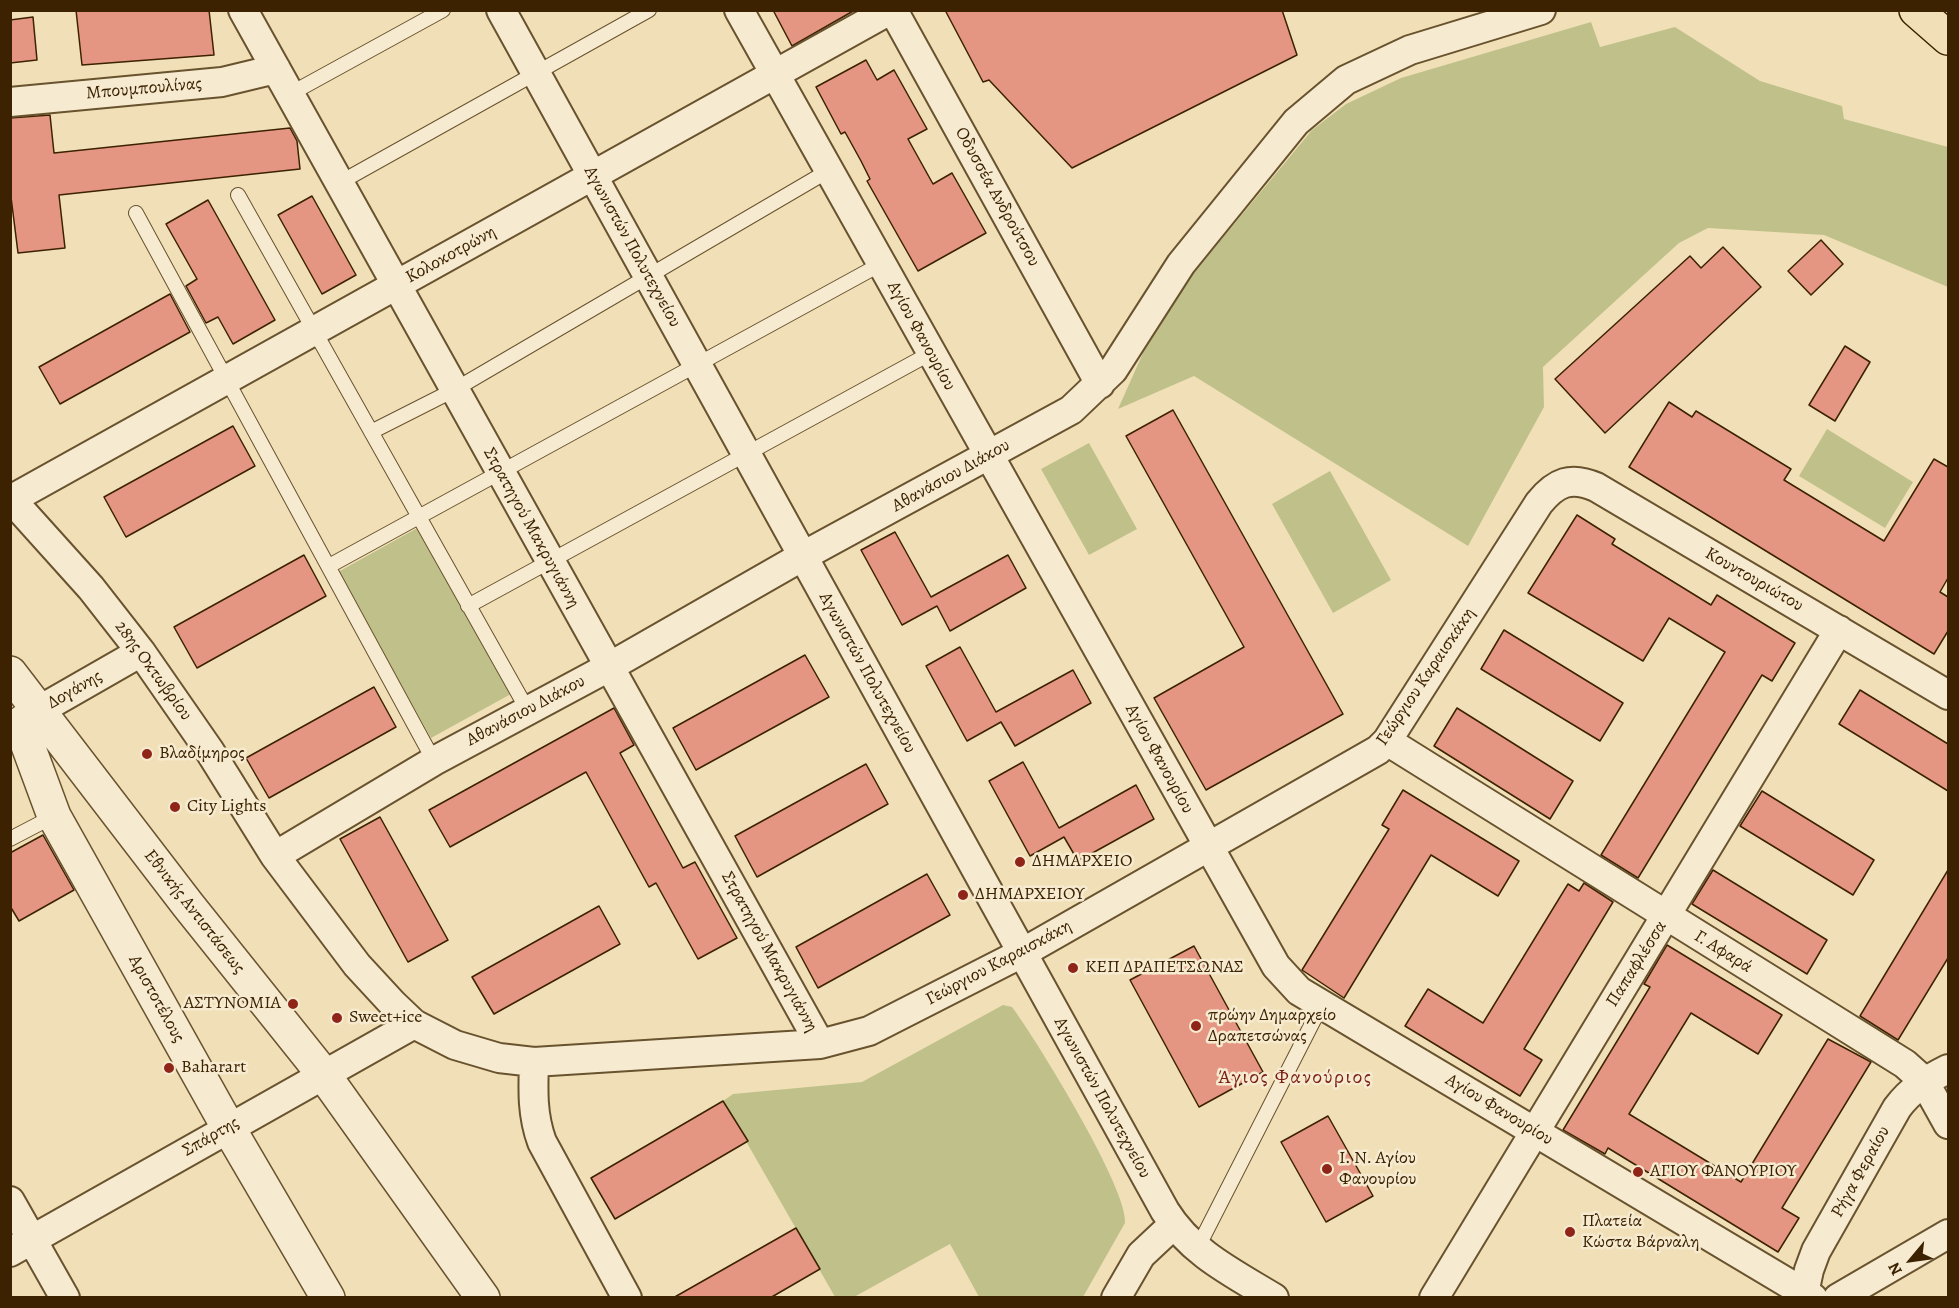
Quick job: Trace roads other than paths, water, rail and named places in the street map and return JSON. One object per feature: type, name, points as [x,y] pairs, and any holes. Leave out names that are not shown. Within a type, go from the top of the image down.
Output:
[{"type":"main road","points":[[1916,10],[1948,38]]},
{"type":"street","name":"Στρατηγού Μακρυγιάννη","points":[[243,10],[820,1044]]},
{"type":"street","name":"Αγωνιστών Πολυτεχνείου","points":[[501,10],[1173,1225],[1197,1249],[1274,1298]]},
{"type":"street","name":"Αγίου Φανουρίου","points":[[739,10],[1276,966],[1299,991],[1806,1296]]},
{"type":"street","name":"Κολοκοτρώνη","points":[[11,499],[892,10]]},
{"type":"street","name":"Οδυσσέα Ανδρούτσου","points":[[892,10],[1100,384]]},
{"type":"street","name":"Αθανάσιου Διάκου","points":[[275,856],[435,760],[609,667],[803,556],[1071,410],[1100,384],[1122,357],[1181,264],[1296,122],[1346,80],[1410,50],[1541,10]]},
{"type":"street","name":"Μπουμπουλίνας","points":[[10,102],[222,82],[276,69]]},
{"type":"street","name":"Κουντουριώτου","points":[[1556,485],[1575,481],[1596,488],[1948,695]]},
{"type":"street","name":"Γεώργιου Καραισκάκη","points":[[414,1024],[455,1045],[476,1052],[534,1062],[820,1044],[869,1031],[1022,953],[1369,756],[1388,741],[1539,503],[1556,485]]},
{"type":"street","name":"28ης Οκτωβρίου","points":[[11,499],[91,588],[141,652],[209,750],[275,856],[357,965],[414,1024]]},
{"type":"street","name":"Παπαφλέσσα","points":[[1434,1298],[1839,630]]},
{"type":"street","name":"Δογάνης","points":[[23,721],[141,652]]},
{"type":"street","name":"Εθνικής Αντιστάσεως","points":[[10,673],[23,721],[324,1075],[483,1298]]},
{"type":"street","name":"Αριστοτέλους","points":[[23,721],[54,816],[228,1127],[328,1298]]},
{"type":"street","name":"Γ. Αφαρά","points":[[1388,741],[1905,1064],[1936,1075],[1948,1124]]},
{"type":"street","name":"Σπάρτης","points":[[21,1246],[228,1127],[414,1024]]},
{"type":"street","points":[[534,1062],[533,1103],[542,1142],[627,1298]]},
{"type":"street","name":"Ρήγα Φεραίου","points":[[1806,1296],[1816,1251],[1897,1108],[1906,1095],[1936,1075]]},
{"type":"street","points":[[10,1201],[21,1246],[65,1298]]},
{"type":"street","points":[[1116,1298],[1141,1256],[1173,1225]]},
{"type":"street","points":[[1838,1298],[1948,1234]]},
{"type":"lane","points":[[290,94],[443,10]]},
{"type":"lane","points":[[339,183],[649,10]]},
{"type":"lane","points":[[371,432],[454,390],[828,171]]},
{"type":"lane","points":[[238,195],[527,709]]},
{"type":"lane","points":[[136,213],[435,760]]},
{"type":"lane","points":[[329,566],[881,264]]},
{"type":"lane","points":[[468,606],[931,353]]},
{"type":"lane","points":[[10,839],[54,816]]},
{"type":"lane","points":[[1197,1249],[1322,1004]]},
{"type":"place","name":"Βλαδίμηρος","points":[[147,754]]},
{"type":"place","name":"City Lights","points":[[175,807]]},
{"type":"place","name":"ΔΗΜΑΡΧΕΙΟ","points":[[1020,862]]},
{"type":"place","name":"ΔΗΜΑΡΧΕΙΟΥ","points":[[963,895]]},
{"type":"place","name":"ΚΕΠ ΔΡΑΠΕΤΣΩΝΑΣ","points":[[1073,968]]},
{"type":"place","name":"ΑΣΤΥΝΟΜΙΑ","points":[[293,1004]]},
{"type":"place","name":"Sweet+ice","points":[[337,1018]]},
{"type":"place","name":"πρώην Δημαρχείο Δραπετσώνας","points":[[1196,1026]]},
{"type":"place","name":"Baharart","points":[[169,1068]]},
{"type":"place","name":"Ι. Ν. Αγίου Φανουρίου","points":[[1327,1169]]},
{"type":"place","name":"ΑΓΙΟΥ ΦΑΝΟΥΡΙΟΥ","points":[[1638,1172]]},
{"type":"place","name":"Πλατεία Κώστα Βάρναλη","points":[[1570,1232]]},
{"type":"district","name":"Άγιος Φανούριος","points":[[1295,1078]]}]
